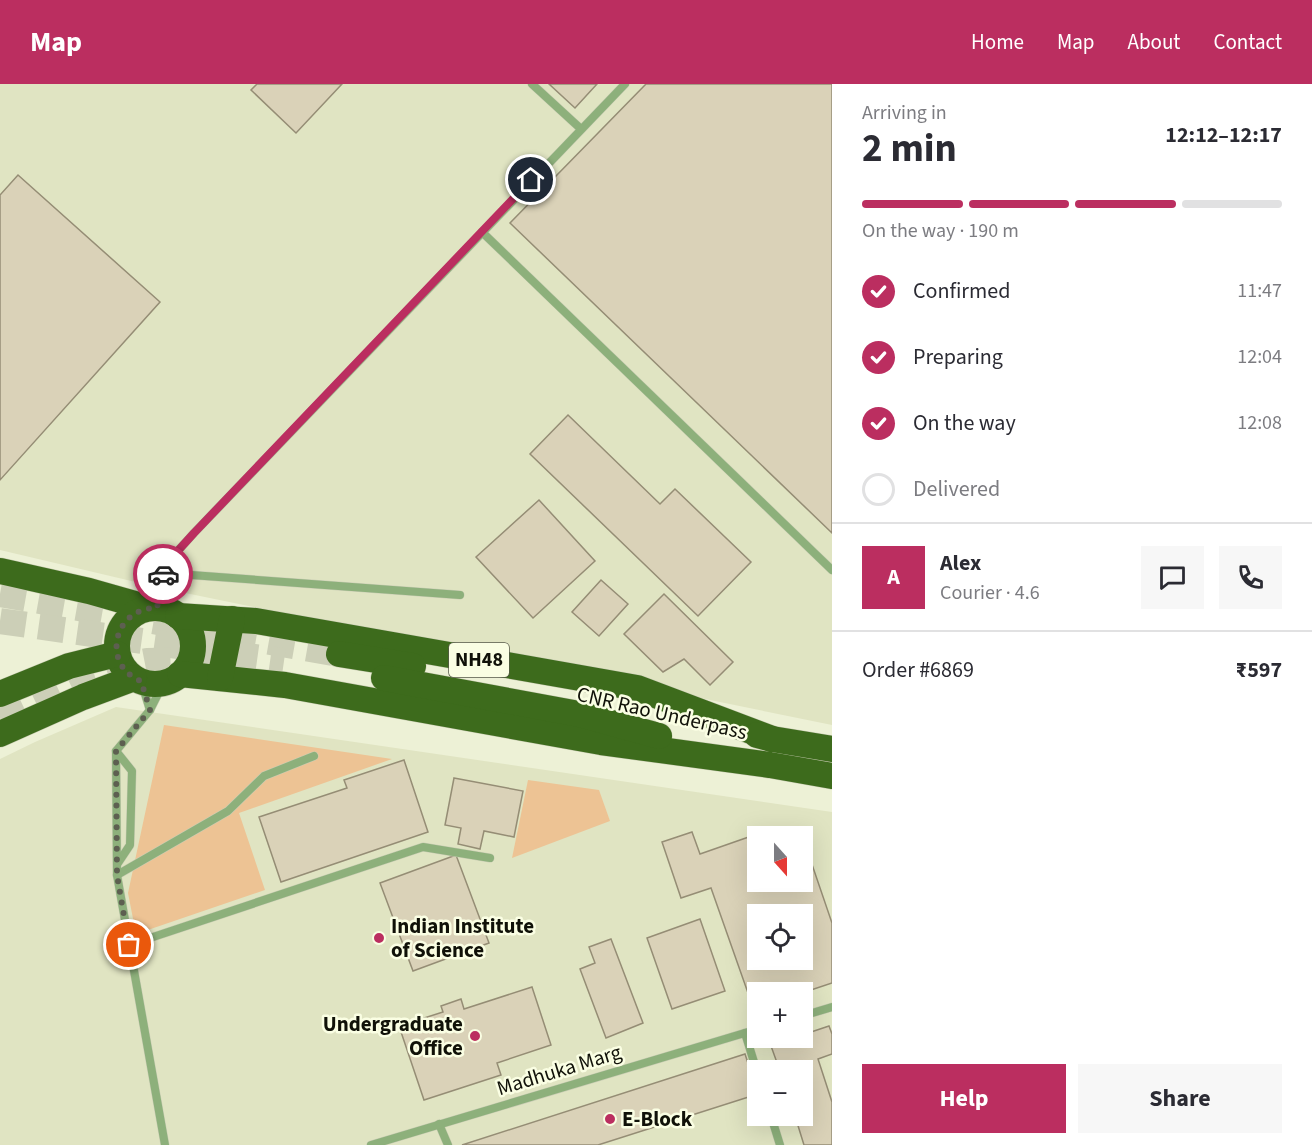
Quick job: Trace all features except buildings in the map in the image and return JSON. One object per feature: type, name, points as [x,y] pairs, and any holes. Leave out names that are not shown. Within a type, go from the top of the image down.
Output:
[{"type":"highway","points":[[0,571],[161,610],[184,620],[193,642],[188,665],[155,679],[83,697],[0,734]]},
{"type":"highway","points":[[161,610],[140,610],[130,616],[122,626],[117,637],[116,649],[125,670],[155,679],[220,678],[285,685],[601,741],[832,776]]},
{"type":"highway","name":"NH48","points":[[161,610],[256,621],[637,688],[772,739],[832,749]]},
{"type":"highway","points":[[220,678],[232,619]]},
{"type":"highway","points":[[0,694],[69,666],[117,654]]},
{"type":"highway","name":"CNR Rao Underpass","points":[[770,765],[579,714],[340,662],[629,701],[772,739]]},
{"type":"lane","points":[[532,84],[581,129]]},
{"type":"lane","points":[[161,610],[165,565],[626,84]]},
{"type":"lane","points":[[482,232],[832,570]]},
{"type":"lane","points":[[164,573],[460,595]]},
{"type":"lane","points":[[155,679],[150,710],[116,751],[117,875],[165,1145]]},
{"type":"lane","points":[[150,710],[155,679]]},
{"type":"lane","points":[[116,751],[132,771],[130,845],[117,864]]},
{"type":"lane","points":[[117,875],[228,811],[264,776],[314,756]]},
{"type":"lane","points":[[129,945],[423,847],[490,858]]},
{"type":"lane","points":[[813,1013],[832,1007]]},
{"type":"lane","points":[[745,1033],[754,1060]]},
{"type":"lane","name":"Madhuka Marg","points":[[371,1145],[745,1033]]},
{"type":"lane","points":[[439,1124],[448,1145]]},
{"type":"lane","points":[[774,1126],[780,1145]]},
{"type":"shaded area","points":[[0,84],[832,84],[832,725],[161,588],[0,550]]},
{"type":"shaded area","name":"Indian Institute of Science","points":[[116,707],[832,812],[832,1145],[0,1145],[0,759]]},
{"type":"shaded area","points":[[164,725],[392,759],[239,813],[265,890],[136,934],[128,893]]},
{"type":"shaded area","points":[[528,780],[599,790],[610,821],[512,858]]},
{"type":"tunnel","points":[[0,594],[339,654]]},
{"type":"tunnel","points":[[0,621],[284,661]]},
{"type":"tunnel","points":[[0,718],[90,675],[147,661],[187,660]]},
{"type":"way so far","points":[[129,945],[117,875],[116,751],[150,710],[141,681],[125,670],[119,660],[116,649],[117,637],[130,616],[140,610],[157,608],[163,574]]},
{"type":"place","name":"Indian Institute of Science","points":[[379,938]]},
{"type":"place","name":"Undergraduate Office","points":[[475,1036]]},
{"type":"place","name":"E-Block","points":[[610,1119]]},
{"type":"route","points":[[163,574],[165,565],[194,533],[531,180]]}]
